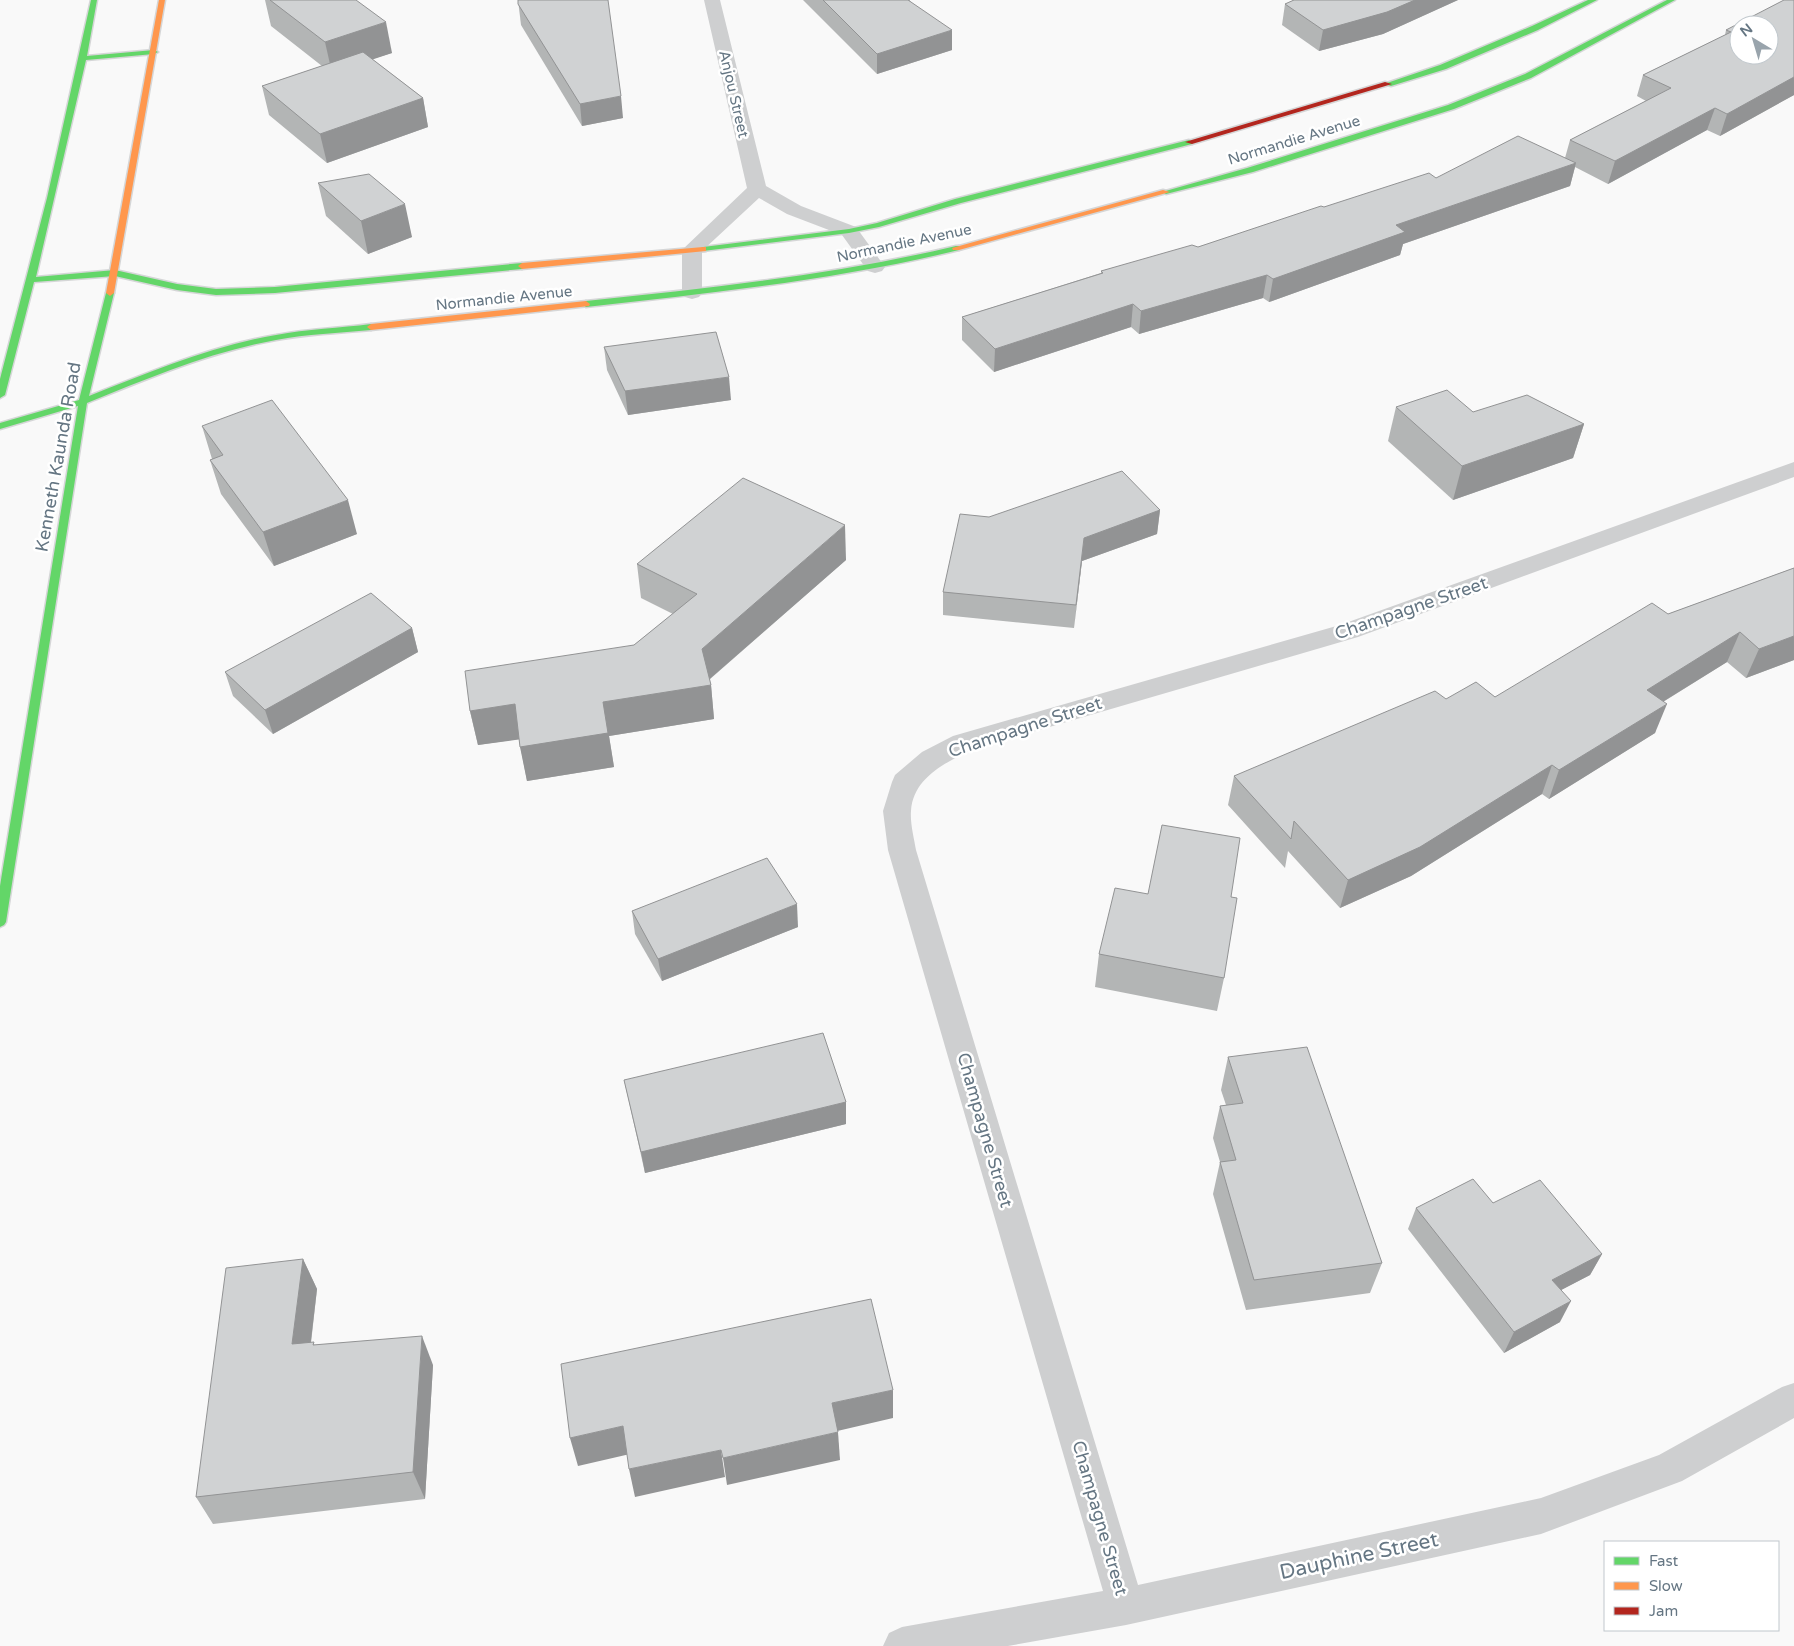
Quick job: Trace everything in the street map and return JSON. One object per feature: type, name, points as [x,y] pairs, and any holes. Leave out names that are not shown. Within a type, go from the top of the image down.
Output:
[{"type":"street","points":[[0,395],[32,280],[84,58],[94,0]]},
{"type":"street","name":"Kenneth Kaunda Road","points":[[0,922],[83,402],[115,273],[162,0]]},
{"type":"street","name":"Anjou Street","points":[[712,0],[757,189]]},
{"type":"street","name":"Normandie Avenue","points":[[32,280],[115,273],[178,287],[216,292],[247,292],[692,250],[849,231],[879,225],[958,201],[1163,149],[1340,100],[1443,67],[1535,28],[1594,0]]},
{"type":"street","name":"Normandie Avenue","points":[[0,426],[83,402],[182,362],[277,337],[692,293],[875,268],[946,250],[1250,170],[1451,107],[1528,76],[1672,0]]},
{"type":"street","points":[[84,58],[154,52]]},
{"type":"street","points":[[1340,100],[1354,109]]},
{"type":"street","points":[[1369,119],[1384,129]]},
{"type":"street","points":[[692,293],[692,250],[757,189],[794,210],[849,231],[875,268]]},
{"type":"street","name":"Champagne Street","points":[[1126,1606],[902,850],[898,811],[905,782],[931,759],[962,743],[1349,631],[1794,469]]},
{"type":"street","name":"Dauphine Street","points":[[902,1646],[1126,1606],[1541,1516],[1669,1469],[1794,1399]]},
{"type":"building","points":[[270,0],[356,0],[386,22],[325,42]]},
{"type":"building","points":[[518,0],[608,0],[621,96],[580,104],[518,4]]},
{"type":"building","points":[[823,0],[908,0],[952,30],[877,54]]},
{"type":"building","points":[[1294,0],[1415,0],[1387,12],[1323,30],[1285,4]]},
{"type":"building","points":[[1784,0],[1794,0],[1794,77],[1727,114],[1715,108],[1615,161],[1570,140],[1671,88],[1643,75],[1729,33],[1729,65],[1779,65],[1779,15],[1755,15]]},
{"type":"building","points":[[363,52],[423,98],[320,134],[262,86]]},
{"type":"building","points":[[1518,136],[1576,163],[1396,225],[1405,232],[1273,279],[1267,275],[1141,311],[1133,304],[995,349],[962,317],[1103,273],[1101,271],[1192,245],[1198,247],[1321,206],[1324,207],[1429,173],[1436,178]]},
{"type":"building","points":[[369,174],[405,204],[361,221],[318,183]]},
{"type":"building","points":[[716,332],[729,377],[625,391],[604,347]]},
{"type":"building","points":[[1447,390],[1473,412],[1527,395],[1584,424],[1462,466],[1396,407]]},
{"type":"building","points":[[272,400],[348,500],[263,532],[210,460],[223,455],[202,426]]},
{"type":"building","points":[[1122,471],[1160,510],[1084,538],[1076,605],[943,592],[960,514],[989,517]]},
{"type":"building","points":[[743,478],[845,525],[702,649],[711,685],[603,702],[608,733],[520,747],[515,704],[470,711],[465,671],[634,645],[697,594],[637,564]]},
{"type":"building","points":[[1794,568],[1794,636],[1759,649],[1740,632],[1647,690],[1667,704],[1559,770],[1552,765],[1420,847],[1348,880],[1294,821],[1291,839],[1234,776],[1435,691],[1446,699],[1476,682],[1495,697],[1652,603],[1668,614]]},
{"type":"building","points":[[371,593],[412,628],[265,710],[225,672]]},
{"type":"building","points":[[1162,825],[1240,838],[1231,897],[1237,898],[1224,978],[1099,954],[1115,888],[1148,894]]},
{"type":"building","points":[[767,858],[797,904],[658,959],[632,911]]},
{"type":"building","points":[[823,1033],[846,1102],[641,1152],[624,1080]]},
{"type":"building","points":[[1307,1047],[1382,1263],[1254,1280],[1220,1162],[1236,1160],[1220,1106],[1243,1103],[1228,1057]]},
{"type":"building","points":[[1473,1179],[1493,1203],[1540,1180],[1602,1254],[1552,1280],[1571,1301],[1514,1332],[1416,1208]]},
{"type":"building","points":[[303,1259],[292,1344],[314,1342],[313,1345],[422,1336],[413,1472],[196,1497],[226,1268]]},
{"type":"building","points":[[871,1299],[893,1390],[832,1403],[838,1432],[723,1458],[721,1450],[629,1469],[623,1426],[570,1438],[561,1364]]},
{"type":"traffic: fast","points":[[0,395],[51,198],[94,0]]},
{"type":"traffic: fast","points":[[1388,84],[1443,67],[1535,28],[1594,0]]},
{"type":"traffic: fast","points":[[1166,192],[1250,170],[1451,107],[1528,76],[1672,0]]},
{"type":"traffic: fast","points":[[84,58],[154,52]]},
{"type":"traffic: fast","points":[[703,249],[849,231],[879,225],[958,201],[1189,142]]},
{"type":"traffic: fast","points":[[586,304],[726,289],[819,276],[911,259],[956,248]]},
{"type":"traffic: fast","points":[[32,280],[115,273],[177,287],[216,292],[275,290],[522,266]]},
{"type":"traffic: fast","points":[[0,922],[83,402],[110,293]]},
{"type":"traffic: fast","points":[[0,426],[83,402],[181,362],[249,343],[277,337],[371,327]]},
{"type":"traffic: slow","points":[[110,293],[162,0]]},
{"type":"traffic: slow","points":[[956,248],[1166,192]]},
{"type":"traffic: slow","points":[[522,266],[703,249]]},
{"type":"traffic: slow","points":[[371,327],[586,304]]},
{"type":"traffic: jam","points":[[1189,142],[1388,84]]}]
